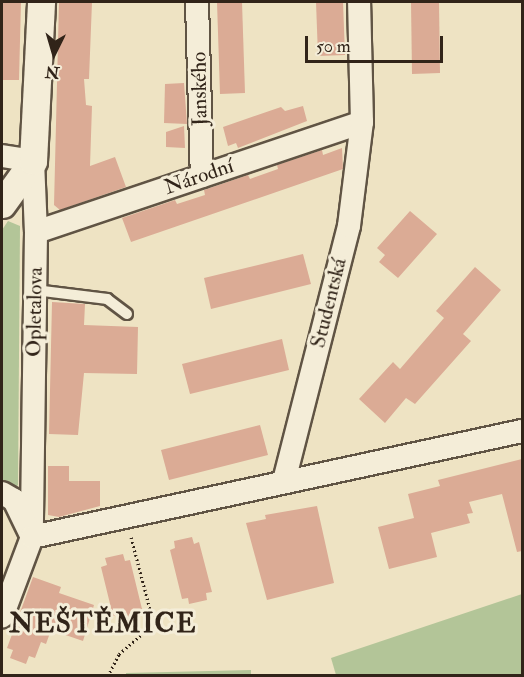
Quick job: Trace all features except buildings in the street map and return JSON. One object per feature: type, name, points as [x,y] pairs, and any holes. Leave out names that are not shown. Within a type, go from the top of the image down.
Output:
[{"type":"street","name":"Opletalova","points":[[2,617],[32,537],[36,232],[33,161],[41,2]]},
{"type":"street","name":"Janského","points":[[197,2],[202,176]]},
{"type":"street","name":"Studentská","points":[[284,481],[349,226],[362,122],[359,2]]},
{"type":"street","name":"Národní","points":[[36,232],[362,122]]},
{"type":"street","points":[[2,156],[33,161],[2,204]]},
{"type":"street","points":[[2,493],[14,500],[32,537],[522,430]]},
{"type":"lane","points":[[35,290],[107,299],[127,314]]},
{"type":"path","points":[[108,675],[119,654],[145,631],[152,616],[126,516]]},
{"type":"green space","points":[[8,221],[20,226],[18,485],[13,491],[2,485],[2,230]]},
{"type":"green space","points":[[522,594],[522,675],[336,675],[331,658]]},
{"type":"green space","points":[[251,670],[251,676],[126,675],[126,673]]},
{"type":"district","name":"NEŠTĚMICE","points":[[103,624]]}]
